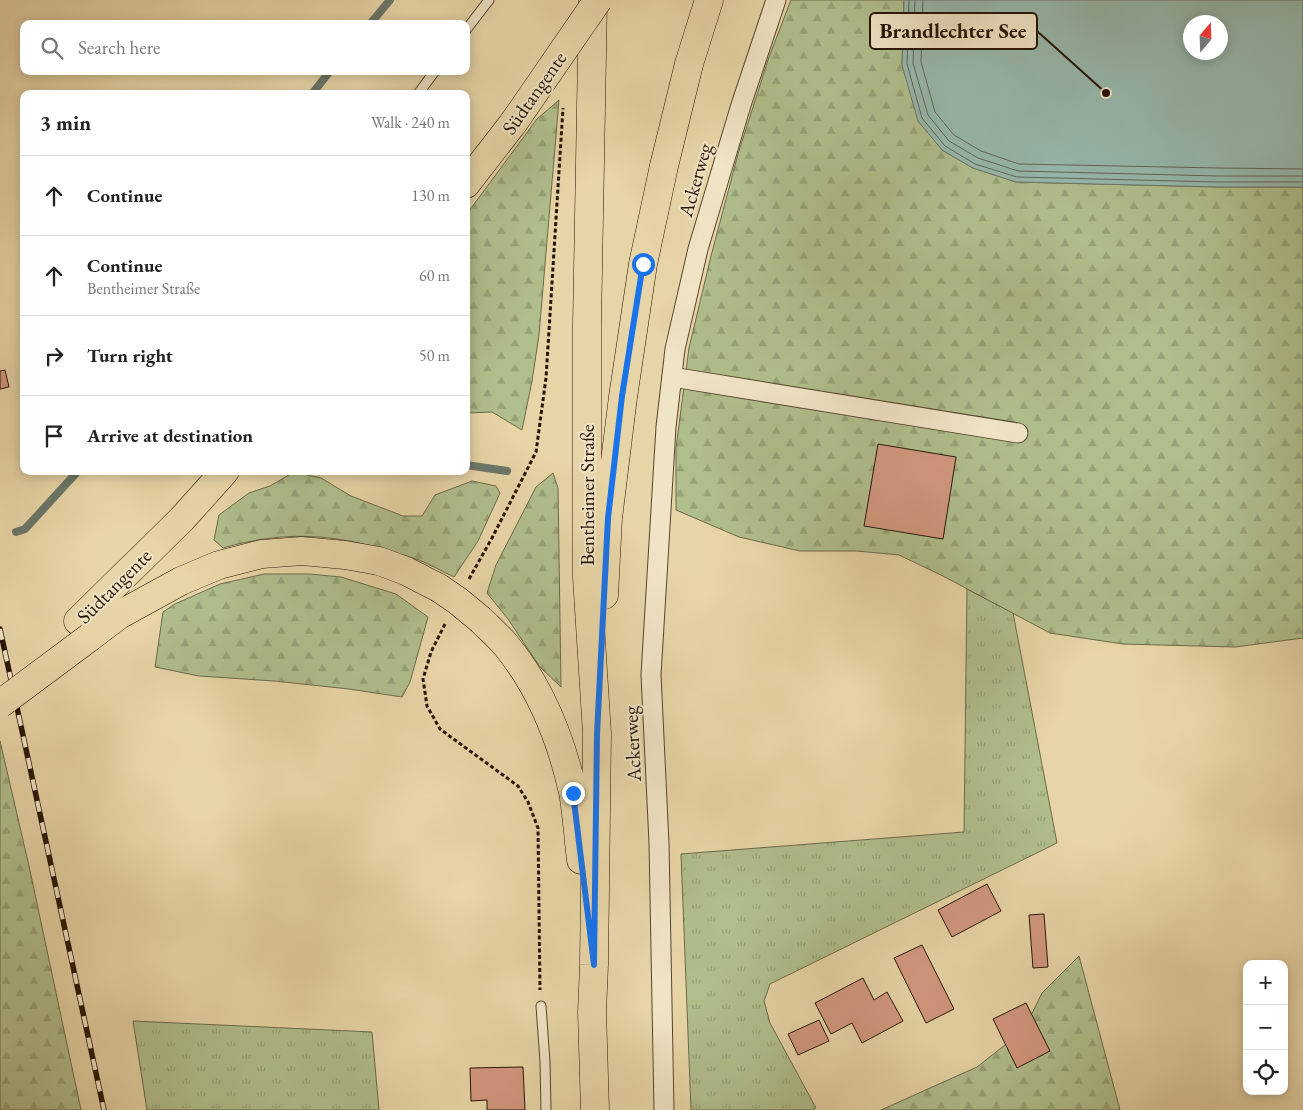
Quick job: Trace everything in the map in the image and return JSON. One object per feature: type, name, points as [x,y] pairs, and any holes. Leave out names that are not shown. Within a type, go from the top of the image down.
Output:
[{"type":"main road","name":"Bentheimer Straße","points":[[592,0],[587,325],[586,577],[597,734],[592,1012],[595,1110]]},
{"type":"main road","name":"Südtangente","points":[[470,179],[514,122],[598,0]]},
{"type":"main road","points":[[597,734],[608,518],[622,396],[643,264],[664,166],[689,64],[709,0]]},
{"type":"main road","name":"Südtangente","points":[[0,699],[84,629],[221,475]]},
{"type":"main road","points":[[0,704],[84,629],[119,614],[181,581],[219,565],[262,554],[302,551],[345,555],[379,562],[406,571],[458,601],[481,620],[505,645],[540,696],[559,742],[573,793],[594,965]]},
{"type":"street","name":"Ackerweg","points":[[664,1110],[659,844],[651,675],[666,428],[676,349],[698,249],[741,105],[776,0]]},
{"type":"street","points":[[672,377],[1018,433]]},
{"type":"lane","points":[[470,25],[489,0]]},
{"type":"lane","points":[[421,90],[432,75]]},
{"type":"lane","points":[[541,1006],[546,1110]]},
{"type":"path","points":[[468,581],[536,452],[546,378],[563,104]]},
{"type":"path","points":[[447,620],[431,652],[422,679],[427,706],[440,729],[518,786],[528,802],[538,828],[541,1006]]},
{"type":"green space","points":[[791,0],[904,0],[902,64],[942,150],[973,168],[1016,182],[1303,187],[1303,638],[1235,647],[1123,644],[1050,633],[943,576],[899,555],[857,551],[800,551],[739,537],[676,510],[676,448],[689,348],[738,154],[769,57]]},
{"type":"green space","points":[[559,100],[539,335],[522,430],[492,412],[470,413],[470,210],[537,119]]},
{"type":"green space","points":[[553,473],[558,488],[561,687],[540,667],[508,619],[487,593],[496,565],[536,487]]},
{"type":"green space","points":[[289,475],[308,475],[321,478],[351,496],[403,516],[422,516],[435,495],[472,481],[496,486],[500,493],[478,541],[454,577],[415,559],[367,545],[326,538],[286,537],[223,548],[214,540],[219,515],[249,493],[270,486]]},
{"type":"green space","points":[[264,574],[310,574],[341,577],[396,594],[428,617],[410,682],[402,697],[274,681],[199,676],[155,667],[163,612],[175,604],[220,584]]},
{"type":"green space","points":[[967,589],[1013,613],[1057,843],[770,984],[764,1001],[770,1023],[816,1108],[813,1110],[691,1110],[681,854],[964,832]]},
{"type":"green space","points":[[0,741],[29,866],[81,1110],[0,1110]]},
{"type":"green space","points":[[1079,956],[1120,1110],[881,1110],[977,1067],[1024,1030],[1042,993]]},
{"type":"green space","points":[[133,1021],[372,1032],[379,1110],[147,1110]]},
{"type":"water","points":[[904,0],[1303,0],[1303,187],[1016,182],[973,168],[942,150],[918,121],[902,65]]},
{"type":"building","points":[[5,370],[9,387],[0,389],[0,371]]},
{"type":"building","points":[[878,444],[956,457],[943,539],[864,526]]},
{"type":"building","points":[[987,884],[1001,911],[952,937],[938,910]]},
{"type":"building","points":[[1044,914],[1048,967],[1033,968],[1029,915]]},
{"type":"building","points":[[922,945],[954,1009],[926,1023],[894,958]]},
{"type":"building","points":[[863,978],[874,1000],[887,992],[903,1021],[862,1043],[852,1023],[831,1034],[815,1003]]},
{"type":"building","points":[[1026,1003],[1050,1051],[1017,1068],[993,1019]]},
{"type":"building","points":[[819,1020],[829,1041],[798,1055],[788,1034]]},
{"type":"building","points":[[523,1067],[525,1110],[487,1110],[487,1100],[471,1101],[470,1068]]},
{"type":"waterway","points":[[373,20],[390,0]]},
{"type":"waterway","points":[[315,90],[327,75]]},
{"type":"waterway","points":[[470,466],[507,471]]},
{"type":"waterway","points":[[16,532],[25,529],[74,475]]},
{"type":"railway","points":[[0,629],[104,1110]]},
{"type":"place","name":"Brandlechter See","points":[[1106,93]]},
{"type":"route","points":[[573,793],[594,965],[597,734],[608,518],[622,396],[643,264]]}]
